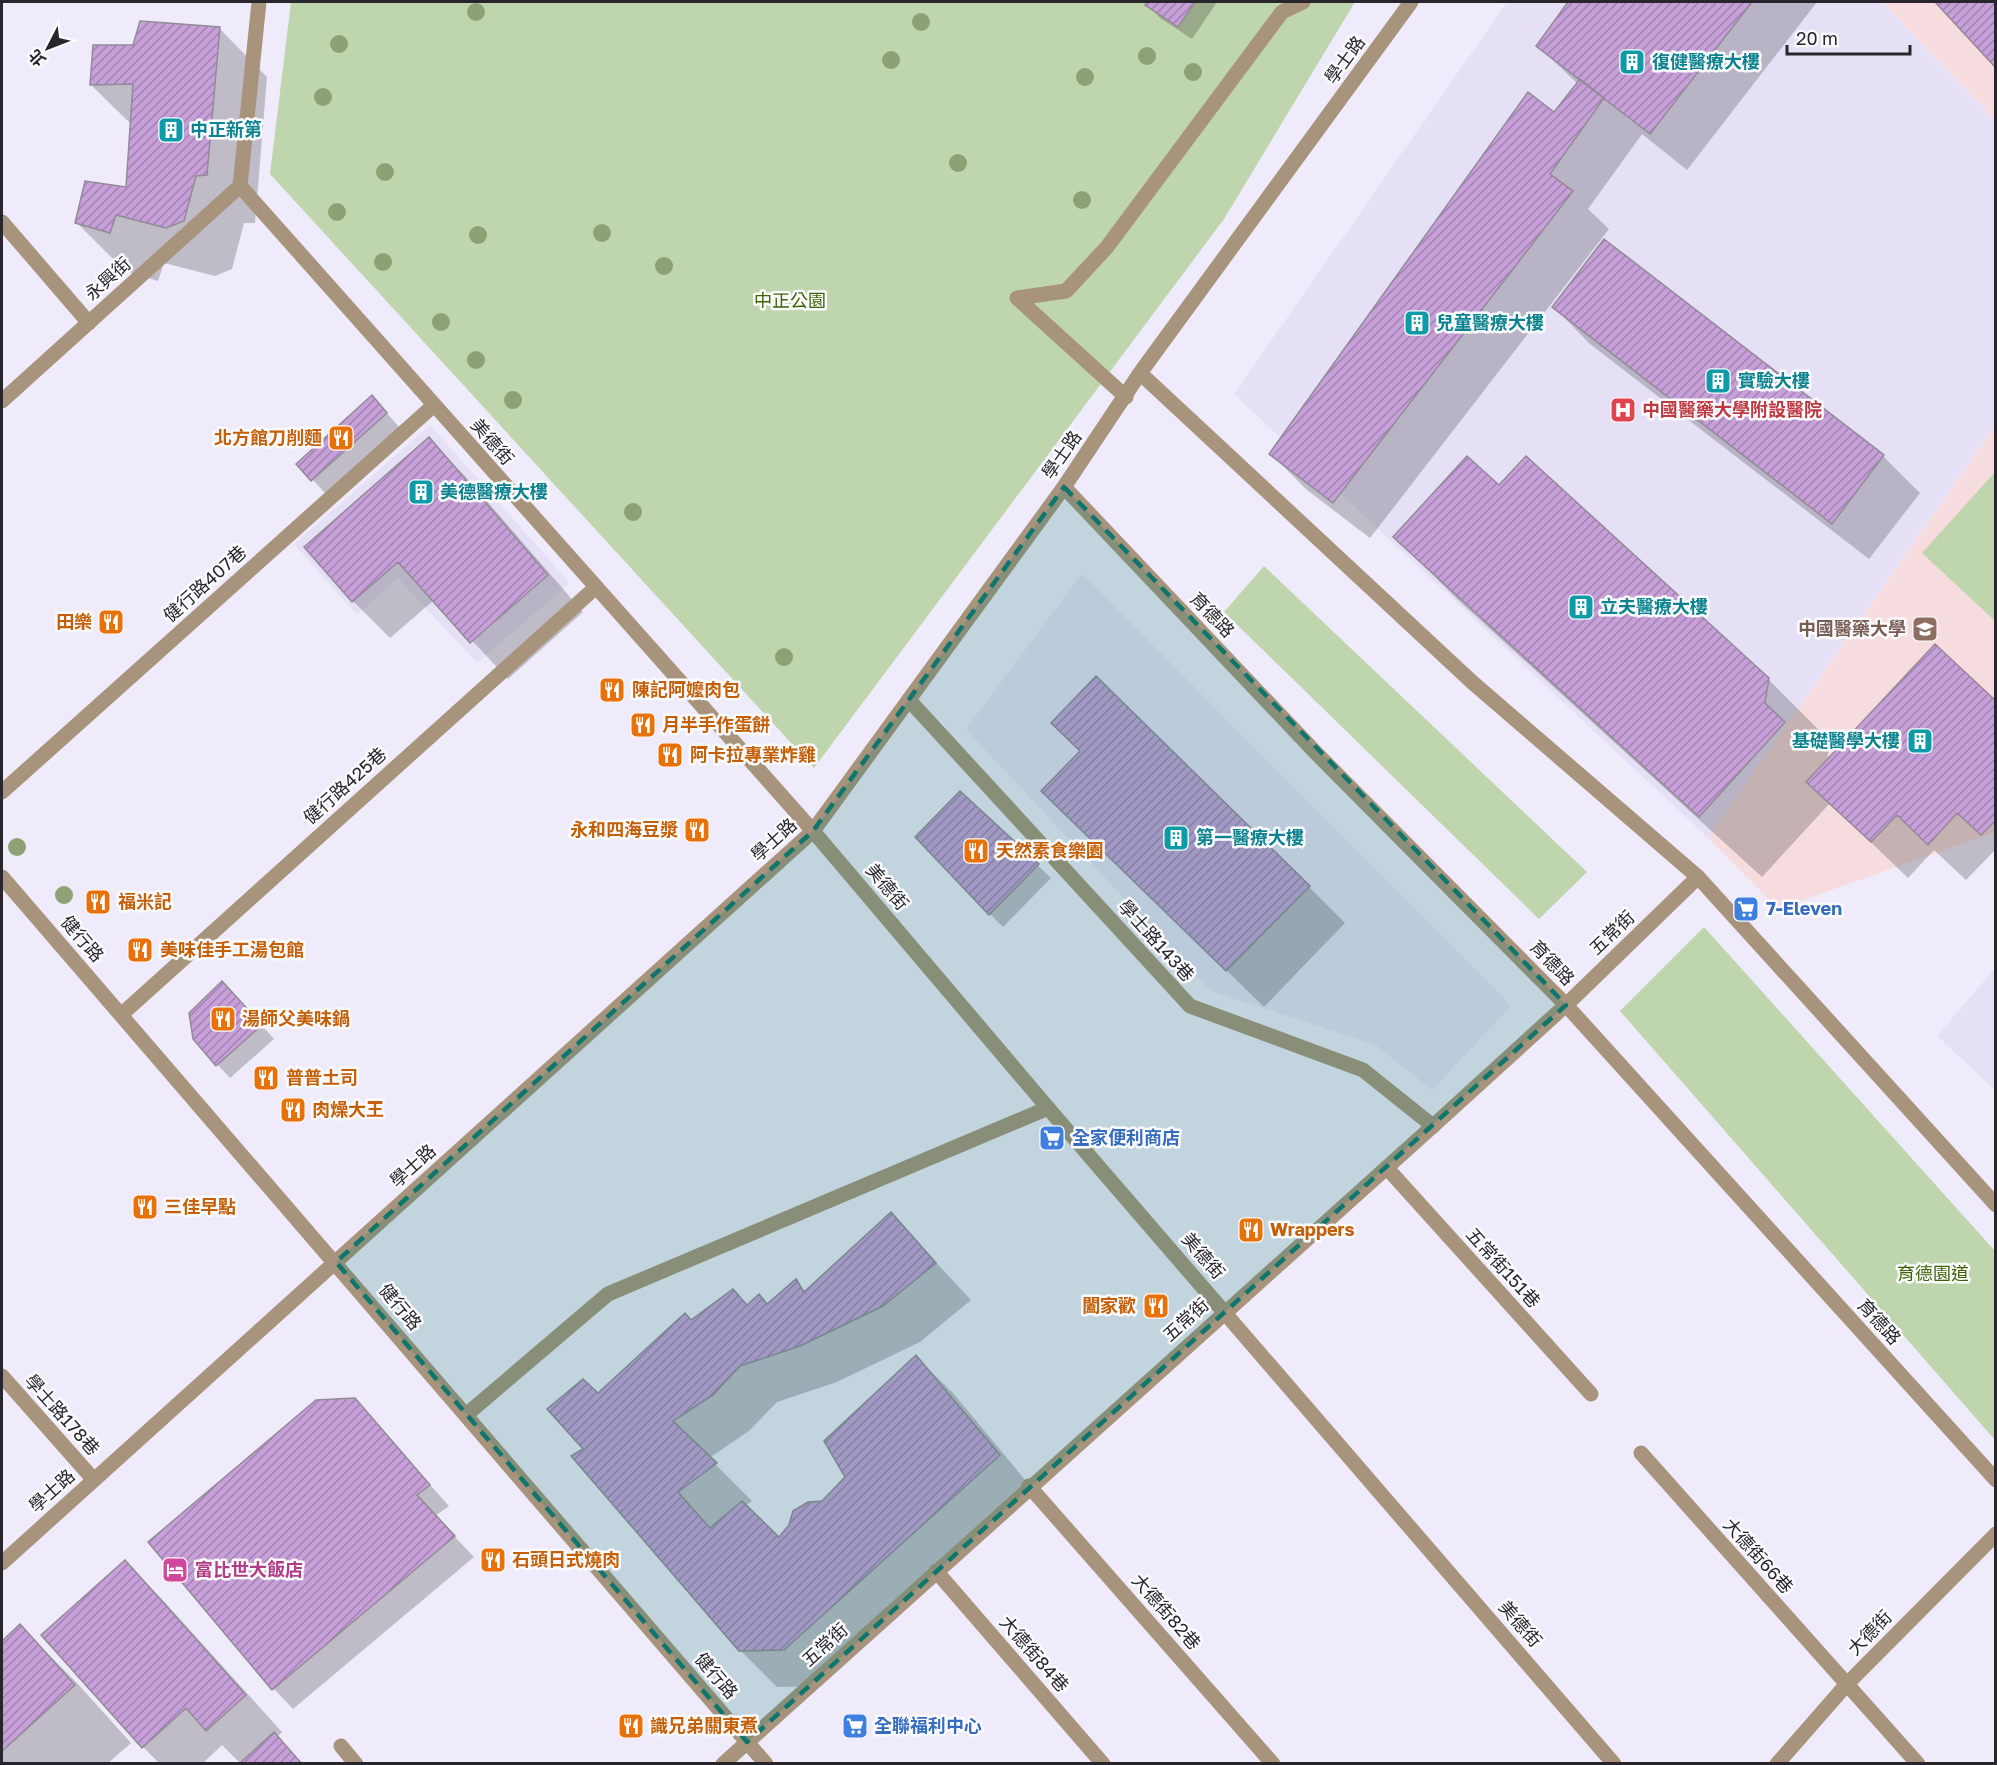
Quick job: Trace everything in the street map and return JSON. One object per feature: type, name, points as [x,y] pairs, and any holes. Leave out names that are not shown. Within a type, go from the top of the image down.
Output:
[{"type":"street","points":[[240,186],[259,2]]},
{"type":"street","points":[[1126,397],[1017,298],[1066,291],[1107,247],[1282,12],[1303,2]]},
{"type":"street","name":"學士路","points":[[2,1563],[813,831],[1064,487],[1140,373],[1411,2]]},
{"type":"street","name":"永興街","points":[[2,401],[240,186]]},
{"type":"street","name":"美德街","points":[[240,186],[813,831],[1048,1108],[1614,1764]]},
{"type":"street","points":[[2,222],[89,323]]},
{"type":"street","points":[[1140,373],[1472,682],[1698,877],[1995,1205]]},
{"type":"street","name":"健行路407巷","points":[[2,792],[434,405]]},
{"type":"street","name":"育德路","points":[[1064,487],[1316,753],[1566,1005],[1995,1480]]},
{"type":"street","name":"健行路425巷","points":[[122,1014],[595,588]]},
{"type":"street","name":"學士路143巷","points":[[909,700],[1190,1006],[1363,1070],[1433,1126]]},
{"type":"street","name":"五常街","points":[[723,1764],[1029,1486],[1387,1168],[1566,1005],[1698,877]]},
{"type":"street","name":"健行路","points":[[2,878],[336,1262],[766,1764]]},
{"type":"street","points":[[465,1415],[608,1294],[1048,1108]]},
{"type":"street","name":"五常街151巷","points":[[1387,1168],[1590,1394]]},
{"type":"street","name":"學士路178巷","points":[[2,1376],[94,1480]]},
{"type":"street","name":"大德街66巷","points":[[1641,1453],[1918,1764]]},
{"type":"street","name":"大德街82巷","points":[[1029,1486],[1273,1764]]},
{"type":"street","name":"大德街","points":[[1777,1764],[1847,1684],[1995,1534]]},
{"type":"street","name":"大德街84巷","points":[[936,1571],[1103,1764]]},
{"type":"street","points":[[341,1746],[356,1764]]},
{"type":"highlighted area","points":[[1064,487],[1566,1005],[747,1742],[336,1262],[813,831]]},
{"type":"shaded area","name":"中國醫藥大學附設醫院","points":[[1507,2],[1882,2],[1995,120],[1995,426],[1708,838],[1234,394]]},
{"type":"shaded area","points":[[1882,2],[1995,2],[1995,120]]},
{"type":"shaded area","name":"美德醫療大樓","points":[[430,425],[570,583],[477,663],[398,578],[357,615],[294,544]]},
{"type":"shaded area","name":"中國醫藥大學","points":[[1995,426],[1995,832],[1778,909],[1708,838]]},
{"type":"shaded area","points":[[1082,574],[1511,1006],[1432,1090],[1376,1045],[1211,991],[966,729]]},
{"type":"shaded area","points":[[1995,968],[1995,1090],[1937,1036]]},
{"type":"green space","name":"中正公園","points":[[291,2],[1355,2],[1224,219],[814,768],[270,174]]},
{"type":"green space","points":[[1995,472],[1995,621],[1922,553]]},
{"type":"green space","points":[[1264,566],[1587,872],[1539,919],[1224,612]]},
{"type":"green space","name":"育德園道","points":[[1704,927],[1995,1251],[1995,1440],[1620,1011]]},
{"type":"building","points":[[1147,2],[1195,2],[1178,27],[1145,5]]},
{"type":"building","name":"復健醫療大樓","points":[[1568,2],[1752,2],[1650,134],[1536,46]]},
{"type":"building","points":[[1935,2],[1996,2],[1996,68]]},
{"type":"building","name":"中正新第","points":[[140,21],[220,27],[207,175],[196,176],[184,221],[166,228],[116,215],[110,233],[75,223],[85,181],[126,187],[133,84],[90,85],[93,45],[133,45]]},
{"type":"building","name":"兒童醫療大樓","points":[[1580,79],[1604,98],[1550,174],[1573,191],[1333,503],[1269,454],[1528,92],[1554,112]]},
{"type":"building","name":"實驗大樓","points":[[1604,239],[1884,455],[1832,524],[1552,307]]},
{"type":"building","name":"北方館刀削麵","points":[[372,395],[387,413],[311,481],[296,464]]},
{"type":"building","name":"美德醫療大樓","points":[[429,437],[548,575],[470,643],[398,562],[352,602],[304,547]]},
{"type":"building","name":"美德醫療大樓","points":[[429,437],[548,575],[470,643],[398,562],[352,602],[304,547]]},
{"type":"building","name":"立夫醫療大樓","points":[[1467,456],[1499,485],[1526,456],[1769,678],[1765,703],[1785,722],[1699,817],[1393,537]]},
{"type":"building","name":"基礎醫學大樓","points":[[1935,644],[1996,701],[1996,820],[1981,835],[1957,813],[1928,845],[1897,815],[1871,842],[1806,782]]},
{"type":"building","name":"第一醫療大樓","points":[[1096,676],[1310,886],[1226,971],[1041,791],[1080,751],[1051,723]]},
{"type":"building","name":"天然素食樂園","points":[[960,791],[1039,864],[989,915],[915,837]]},
{"type":"building","name":"湯師父美味鍋","points":[[222,981],[262,1025],[216,1066],[193,1039],[189,1013]]},
{"type":"building","points":[[891,1212],[936,1263],[883,1306],[800,1346],[740,1366],[713,1395],[673,1421],[717,1463],[678,1492],[710,1528],[742,1501],[779,1537],[789,1525],[793,1511],[808,1502],[822,1501],[845,1477],[824,1441],[916,1355],[1000,1455],[784,1650],[739,1651],[571,1456],[583,1449],[547,1409],[583,1379],[598,1393],[685,1313],[691,1320],[733,1289],[747,1305],[759,1294],[767,1304],[796,1279],[804,1292]]},
{"type":"building","points":[[355,1398],[430,1485],[417,1495],[455,1536],[272,1690],[148,1542],[316,1400]]},
{"type":"building","points":[[125,1560],[246,1695],[206,1731],[186,1708],[142,1748],[41,1635]]},
{"type":"building","points":[[20,1624],[75,1685],[2,1751],[2,1641]]},
{"type":"building","points":[[274,1732],[302,1764],[239,1764]]},
{"type":"place","name":"復健醫療大樓","points":[[1632,62]]},
{"type":"place","name":"中正新第","points":[[171,130]]},
{"type":"place","name":"兒童醫療大樓","points":[[1417,323]]},
{"type":"place","name":"實驗大樓","points":[[1718,381]]},
{"type":"place","name":"中國醫藥大學附設醫院","points":[[1623,410]]},
{"type":"place","name":"北方館刀削麵","points":[[341,438]]},
{"type":"place","name":"美德醫療大樓","points":[[421,492]]},
{"type":"place","name":"立夫醫療大樓","points":[[1581,607]]},
{"type":"place","name":"田樂","points":[[111,622]]},
{"type":"place","name":"中國醫藥大學","points":[[1925,629]]},
{"type":"place","name":"陳記阿嬤肉包","points":[[612,690]]},
{"type":"place","name":"月半手作蛋餅","points":[[643,725]]},
{"type":"place","name":"基礎醫學大樓","points":[[1920,741]]},
{"type":"place","name":"阿卡拉專業炸雞","points":[[670,755]]},
{"type":"place","name":"永和四海豆漿","points":[[697,830]]},
{"type":"place","name":"第一醫療大樓","points":[[1176,838]]},
{"type":"place","name":"天然素食樂園","points":[[976,851]]},
{"type":"place","name":"福米記","points":[[98,902]]},
{"type":"place","name":"7-Eleven","points":[[1746,909]]},
{"type":"place","name":"美味佳手工湯包館","points":[[140,950]]},
{"type":"place","name":"湯師父美味鍋","points":[[223,1019]]},
{"type":"place","name":"普普土司","points":[[266,1078]]},
{"type":"place","name":"肉燥大王","points":[[293,1110]]},
{"type":"place","name":"全家便利商店","points":[[1052,1138]]},
{"type":"place","name":"三佳早點","points":[[145,1207]]},
{"type":"place","name":"Wrappers","points":[[1251,1230]]},
{"type":"place","name":"闔家歡","points":[[1156,1306]]},
{"type":"place","name":"石頭日式燒肉","points":[[493,1560]]},
{"type":"place","name":"富比世大飯店","points":[[175,1570]]},
{"type":"place","name":"識兄弟關東煮","points":[[631,1726]]},
{"type":"place","name":"全聯福利中心","points":[[855,1726]]}]
